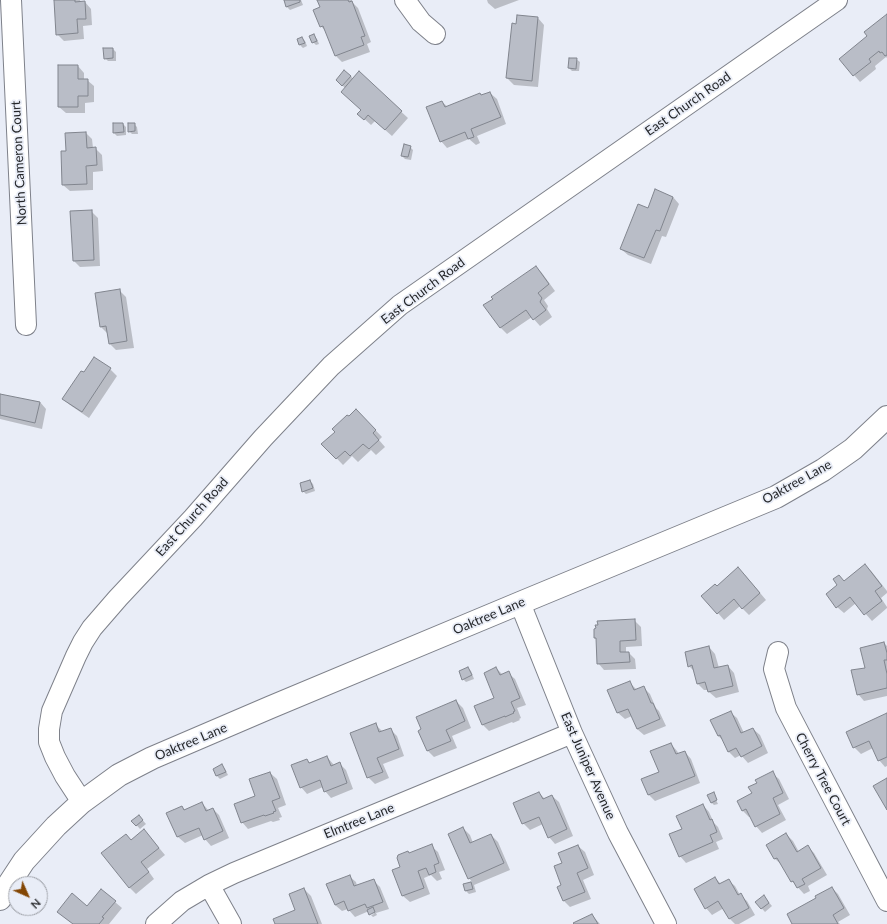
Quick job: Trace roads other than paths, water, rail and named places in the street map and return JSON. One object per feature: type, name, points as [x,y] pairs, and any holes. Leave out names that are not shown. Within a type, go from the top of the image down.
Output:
[{"type":"street","name":"North Cameron Court","points":[[11,0],[26,325]]},
{"type":"street","points":[[405,0],[421,22],[435,34]]},
{"type":"street","name":"East Church Road","points":[[82,802],[58,764],[49,742],[49,729],[52,711],[76,656],[92,628],[193,518],[263,438],[331,366],[400,305],[837,0]]},
{"type":"street","name":"Oaktree Lane","points":[[82,802],[119,775],[152,758],[776,497],[823,470],[853,448],[887,417]]},
{"type":"street","name":"East Juniper Avenue","points":[[520,603],[572,733],[618,833],[666,924]]},
{"type":"street","name":"Cherry Tree Court","points":[[778,652],[774,669],[786,708],[887,901]]},
{"type":"street","name":"Elmtree Lane","points":[[156,924],[182,901],[209,885],[241,870],[572,733]]},
{"type":"street","points":[[0,899],[24,861],[56,826],[82,802]]},
{"type":"street","points":[[209,885],[231,924]]}]
